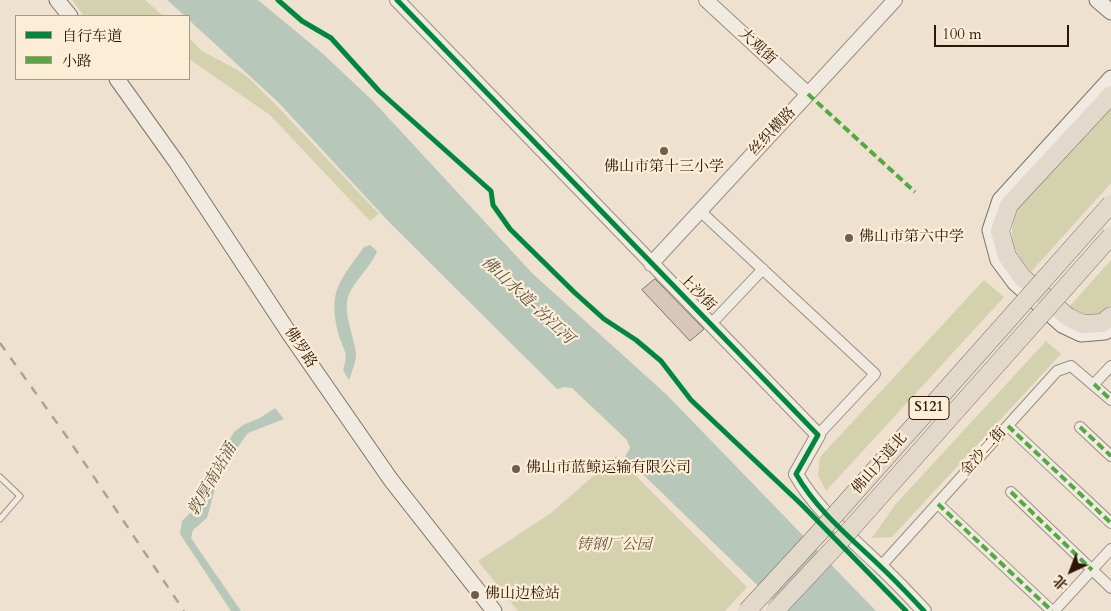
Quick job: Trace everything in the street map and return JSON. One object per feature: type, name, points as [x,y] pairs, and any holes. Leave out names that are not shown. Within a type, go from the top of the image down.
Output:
[{"type":"highway","points":[[1111,95],[1009,205],[1000,231],[1007,256],[1022,277],[1068,317],[1083,324],[1102,323],[1111,316]]},
{"type":"highway","name":"佛山大道北","points":[[747,611],[818,534],[1111,204]]},
{"type":"highway","name":"佛山大道北","points":[[775,611],[834,548],[1111,236]]},
{"type":"main road","points":[[57,0],[69,15]]},
{"type":"main road","points":[[1104,6],[1111,17]]},
{"type":"main road","points":[[1111,78],[1000,200],[990,230],[998,260],[1015,283],[1062,325],[1081,334],[1105,332],[1111,328]]},
{"type":"main road","name":"佛罗路","points":[[119,80],[291,336],[391,480],[493,611]]},
{"type":"street","name":"上沙街","points":[[397,0],[818,435]]},
{"type":"street","name":"大观街","points":[[706,0],[808,94]]},
{"type":"street","name":"丝织横路","points":[[651,264],[895,0]]},
{"type":"street","points":[[700,211],[875,374],[818,435],[796,474],[806,492],[860,549],[881,566],[924,611]]},
{"type":"street","points":[[710,325],[763,269]]},
{"type":"street","name":"金沙二街","points":[[881,566],[1057,371],[1071,366],[1094,384]]},
{"type":"street","points":[[1111,366],[1094,384],[1111,400]]},
{"type":"street","points":[[1008,426],[1111,523]]},
{"type":"street","points":[[1080,427],[1111,456]]},
{"type":"street","points":[[1011,492],[1111,588]]},
{"type":"street","points":[[938,504],[1053,611],[1111,549]]},
{"type":"lane","points":[[0,477],[20,496],[0,519]]},
{"type":"green space","points":[[72,0],[145,0],[162,15],[83,15]]},
{"type":"green space","points":[[190,39],[202,51],[249,78],[379,214],[370,221],[270,115],[190,59]]},
{"type":"green space","points":[[1111,103],[1111,183],[1031,272],[1015,250],[1013,243],[1012,229],[1016,210]]},
{"type":"green space","points":[[1111,260],[1111,304],[1100,315],[1083,317],[1069,307]]},
{"type":"green space","points":[[984,280],[1004,297],[826,491],[818,475],[820,457]]},
{"type":"green space","points":[[1046,341],[1061,354],[892,537],[872,538],[895,505]]},
{"type":"green space","name":"铸钢厂公园","points":[[616,456],[747,587],[725,611],[518,611],[478,561],[551,513]]},
{"type":"water","name":"佛山水道-汾江河","points":[[167,0],[258,0],[322,53],[373,101],[532,273],[667,395],[876,611],[784,611],[625,457],[630,448],[627,440],[572,388],[564,387],[557,389],[388,221],[279,103],[190,21],[190,15],[184,15]]},
{"type":"water","points":[[370,245],[377,251],[352,288],[347,301],[347,314],[356,354],[355,364],[349,380],[343,370],[346,356],[336,321],[335,298],[348,269],[364,247]]},
{"type":"water","name":"敦厚南站涌","points":[[275,408],[284,419],[248,433],[230,458],[216,485],[207,518],[193,530],[191,538],[241,611],[231,611],[180,534],[182,521],[197,506],[206,479],[234,432]]},
{"type":"building","points":[[655,279],[704,329],[690,341],[642,290]]},
{"type":"railway","points":[[0,343],[67,437],[184,611]]},
{"type":"marked path","points":[[808,94],[915,192]]},
{"type":"marked path","points":[[1094,384],[1111,400]]},
{"type":"marked path","points":[[1008,426],[1111,523]]},
{"type":"marked path","points":[[1080,427],[1111,456]]},
{"type":"marked path","points":[[1011,492],[1092,570]]},
{"type":"marked path","points":[[938,504],[1052,611]]},
{"type":"cycle path","points":[[278,0],[302,21],[331,38],[379,91],[491,191],[493,205],[510,229],[604,319],[636,340],[661,361],[691,400],[801,504],[906,611]]},
{"type":"cycle path","points":[[397,0],[818,435],[796,474],[824,512],[924,611]]},
{"type":"place","name":"佛山市第十三小学","points":[[664,151]]},
{"type":"place","name":"佛山市第六中学","points":[[849,238]]},
{"type":"place","name":"佛山市蓝鲸运输有限公司","points":[[516,469]]},
{"type":"place","name":"佛山边检站","points":[[475,595]]}]
